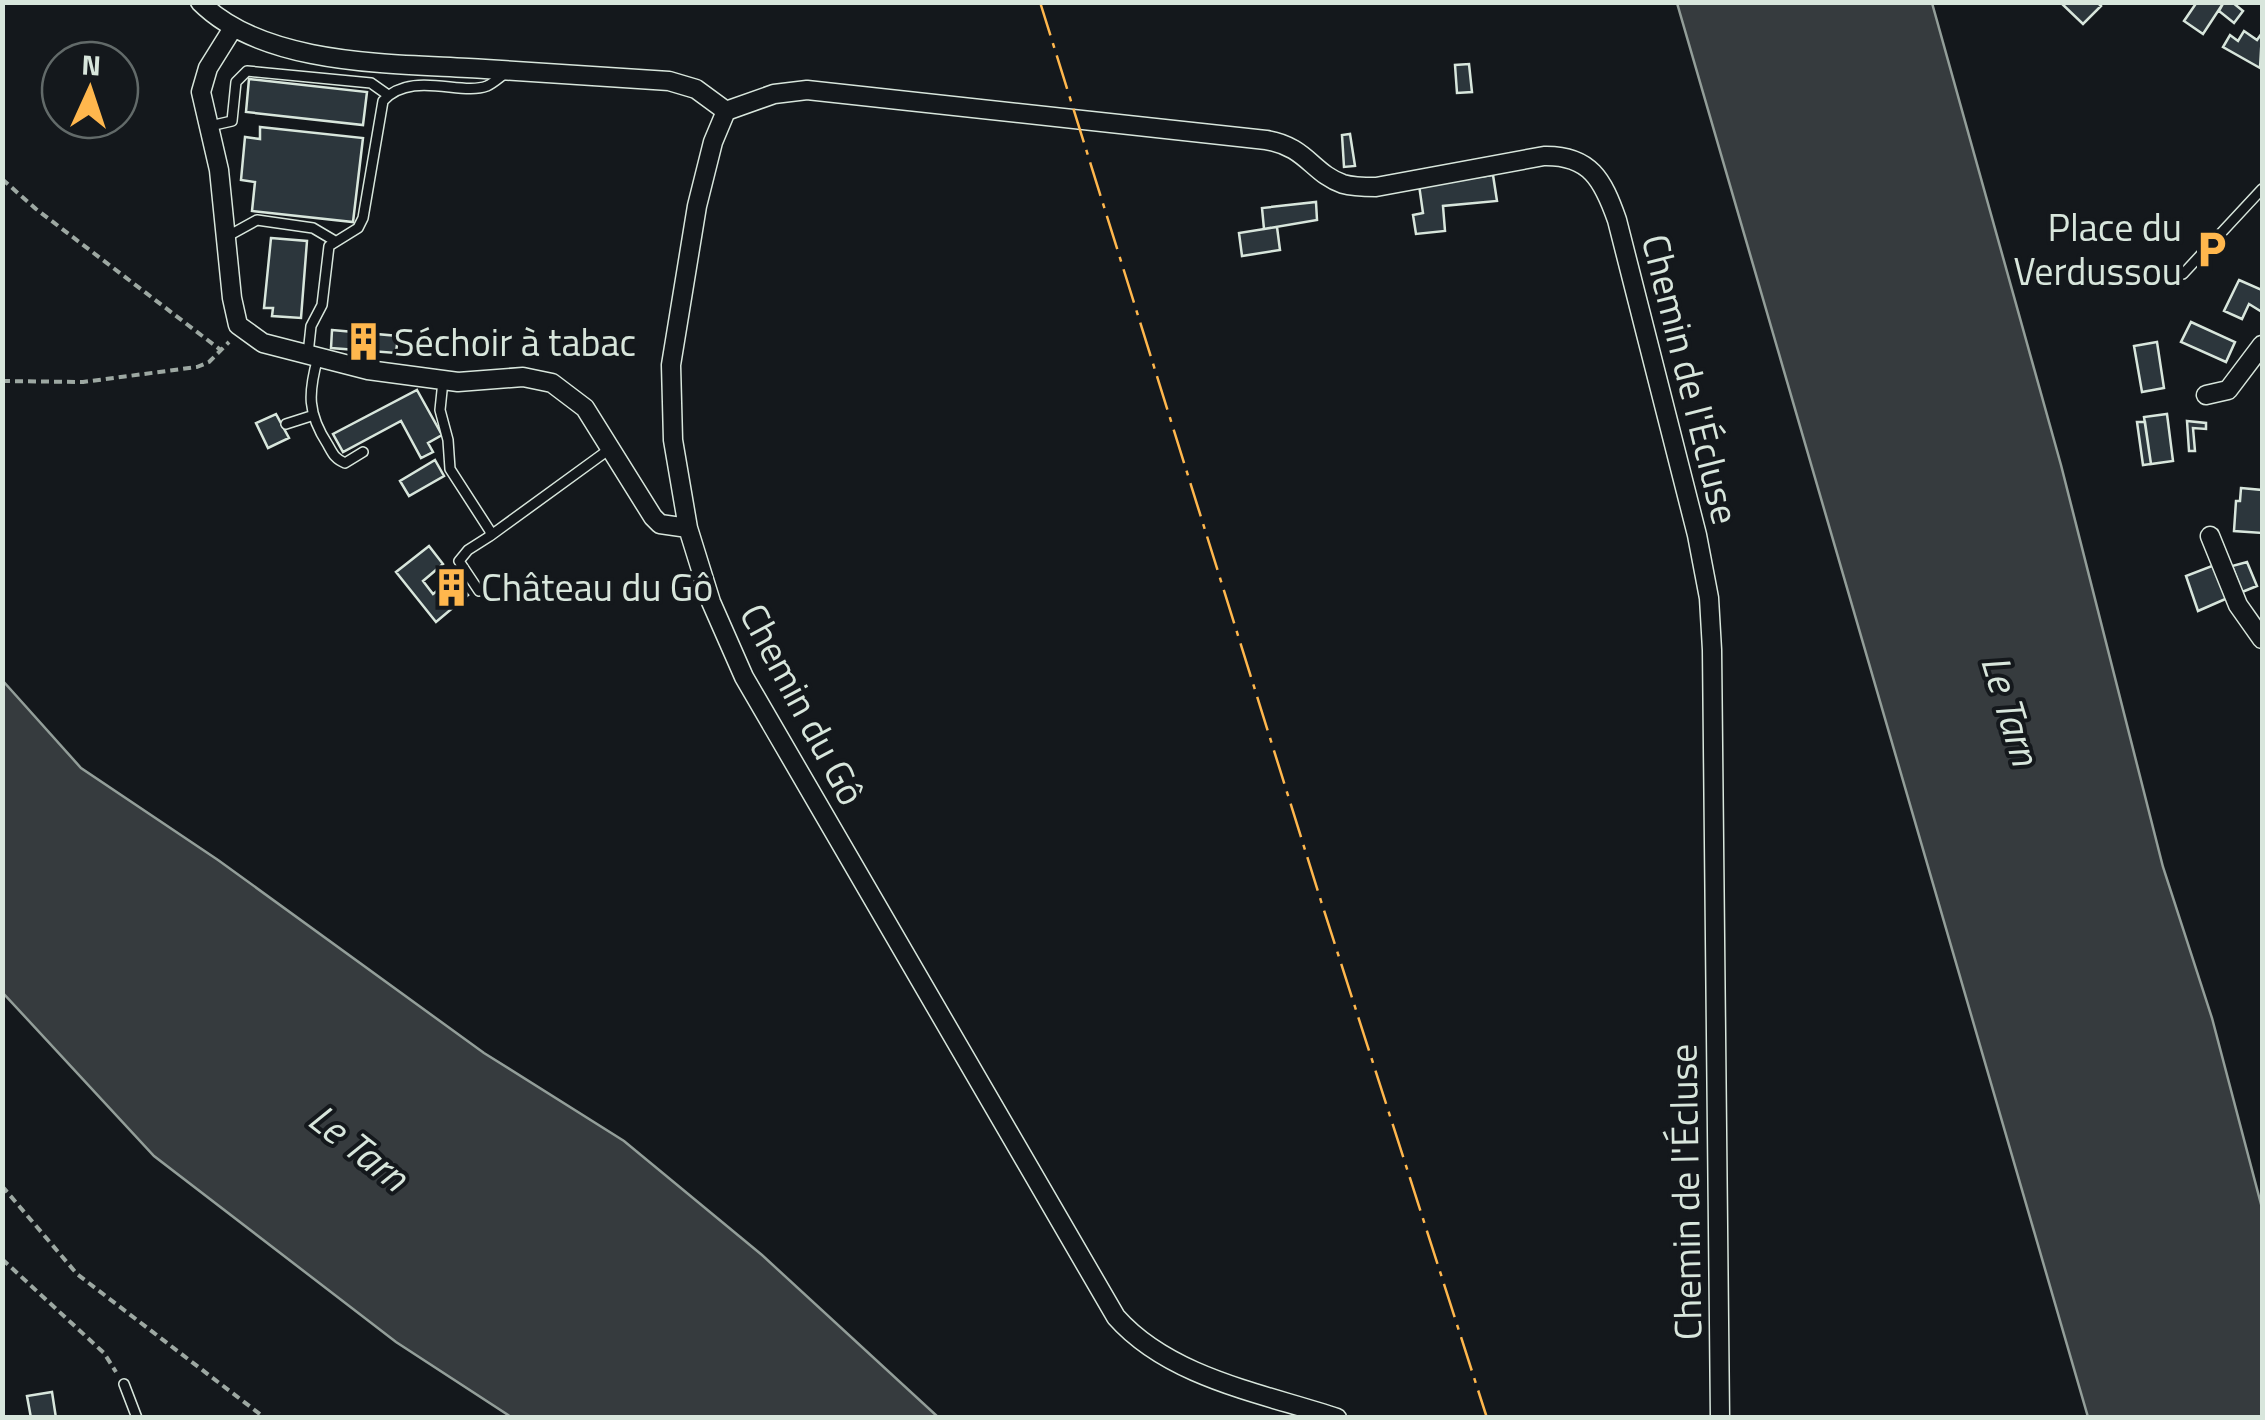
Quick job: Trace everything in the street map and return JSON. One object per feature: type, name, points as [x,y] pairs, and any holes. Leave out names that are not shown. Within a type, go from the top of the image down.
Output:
[{"type":"street","points":[[200,2],[233,28],[265,42],[337,57],[670,81],[696,89],[726,111]]},
{"type":"street","points":[[233,28],[202,80],[201,92],[228,236],[232,298],[238,324],[262,343],[368,370],[444,382],[523,377],[552,383],[584,408],[653,518],[660,524],[688,528]]},
{"type":"street","name":"Chemin de l'Écluse","points":[[726,111],[774,94],[807,90],[1276,142],[1290,146],[1341,183],[1357,186],[1376,187],[1556,156],[1582,164],[1602,183],[1617,220],[1697,535],[1709,598],[1720,1418]]},
{"type":"street","name":"Chemin du Gô","points":[[726,111],[713,142],[696,206],[672,365],[674,440],[688,528],[716,615],[744,677],[1116,1317],[1144,1345],[1181,1366],[1337,1418]]},
{"type":"street","points":[[2206,395],[2228,390],[2262,346]]},
{"type":"street","points":[[2210,536],[2238,606],[2262,639]]},
{"type":"lane","points":[[363,452],[344,463],[337,460],[311,416],[311,326],[322,305],[326,256],[335,241],[358,228],[362,218],[380,109],[388,95],[436,84],[484,88],[510,70]]},
{"type":"lane","points":[[210,126],[232,121],[236,82],[247,71],[372,83],[388,95]]},
{"type":"lane","points":[[2183,274],[2262,189]]},
{"type":"lane","points":[[228,236],[256,220],[314,228],[335,241]]},
{"type":"lane","points":[[444,382],[440,410],[450,469],[487,525],[490,536]]},
{"type":"lane","points":[[286,424],[311,416]]},
{"type":"lane","points":[[480,591],[460,562],[468,550],[611,448]]},
{"type":"lane","points":[[124,1384],[136,1418]]},
{"type":"path","points":[[2,179],[222,351]]},
{"type":"path","points":[[2,380],[83,382],[172,371],[209,362],[222,351],[238,324]]},
{"type":"path","points":[[2,1186],[77,1274],[264,1418]]},
{"type":"path","points":[[2,1259],[104,1354],[124,1384]]},
{"type":"water","name":"Le Tarn","points":[[1677,3],[1932,3],[2061,465],[2163,867],[2212,1018],[2262,1208],[2262,1417],[2088,1417]]},
{"type":"water","name":"Le Tarn","points":[[3,681],[81,768],[218,860],[484,1053],[624,1141],[762,1255],[938,1417],[511,1417],[396,1342],[154,1156],[3,993]]},
{"type":"building","points":[[2060,2],[2097,2],[2101,6],[2083,24]]},
{"type":"building","points":[[2197,2],[2224,2],[2203,34],[2184,21]]},
{"type":"building","points":[[2224,2],[2232,2],[2243,11],[2234,23],[2219,11]]},
{"type":"building","points":[[2244,31],[2257,40],[2262,33],[2260,68],[2223,47],[2230,35],[2238,41]]},
{"type":"building","points":[[1469,64],[1472,92],[1457,93],[1455,65]]},
{"type":"building","points":[[249,79],[367,92],[363,125],[246,112]]},
{"type":"building","points":[[260,127],[363,138],[353,222],[252,211],[255,182],[241,180],[245,137],[260,139]]},
{"type":"building","points":[[1350,134],[1355,166],[1344,167],[1342,135]]},
{"type":"building","points":[[1493,175],[1497,201],[1443,206],[1445,231],[1416,234],[1413,215],[1423,213],[1419,185]]},
{"type":"building","points":[[1316,202],[1317,220],[1264,229],[1262,208]]},
{"type":"building","points":[[1277,227],[1280,250],[1242,256],[1239,233]]},
{"type":"building","points":[[271,238],[307,241],[301,318],[272,316],[273,308],[264,308]]},
{"type":"building","points":[[2239,280],[2262,290],[2262,312],[2249,304],[2242,319],[2224,311]]},
{"type":"building","points":[[2191,322],[2235,342],[2226,362],[2181,342]]},
{"type":"building","name":"Séchoir à tabac","points":[[332,330],[398,336],[396,353],[331,348]]},
{"type":"building","points":[[2157,342],[2164,388],[2142,392],[2134,346]]},
{"type":"building","points":[[417,390],[442,435],[428,443],[433,452],[421,458],[401,421],[343,452],[333,434]]},
{"type":"building","points":[[276,414],[289,438],[268,448],[256,423]]},
{"type":"building","points":[[2167,414],[2173,461],[2151,464],[2144,417]]},
{"type":"building","points":[[2187,421],[2206,423],[2206,429],[2193,428],[2195,451],[2189,451]]},
{"type":"building","points":[[2137,422],[2145,422],[2151,464],[2143,465]]},
{"type":"building","points":[[435,460],[444,476],[409,496],[400,481]]},
{"type":"building","points":[[2241,488],[2262,490],[2262,533],[2234,531]]},
{"type":"building","name":"Château du Gô","points":[[429,546],[443,564],[423,581],[433,594],[454,578],[468,595],[436,622],[396,572]]},
{"type":"building","points":[[2247,562],[2257,586],[2242,592],[2232,566]]},
{"type":"building","points":[[2217,564],[2230,597],[2198,611],[2186,576]]},
{"type":"building","points":[[52,1392],[56,1418],[31,1418],[27,1396]]},
{"type":"power","points":[[1040,2],[1487,1418]]},
{"type":"place","name":"Place du Verdussou","points":[[2212,249]]},
{"type":"place","name":"Séchoir à tabac","points":[[364,342]]},
{"type":"place","name":"Château du Gô","points":[[451,587]]}]
